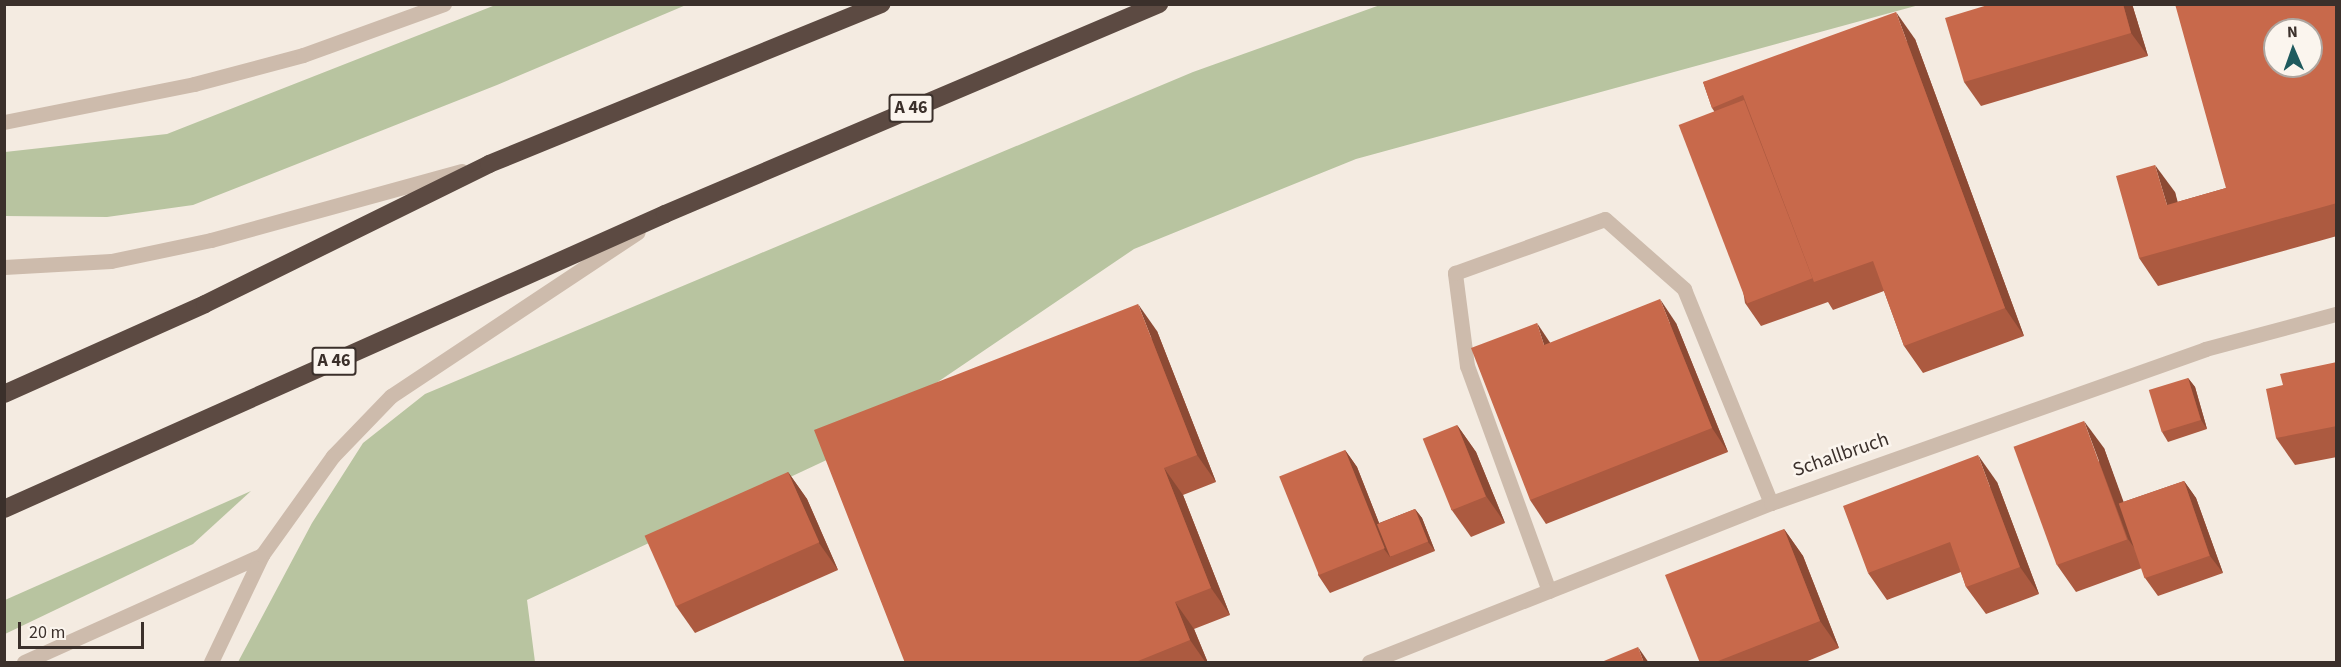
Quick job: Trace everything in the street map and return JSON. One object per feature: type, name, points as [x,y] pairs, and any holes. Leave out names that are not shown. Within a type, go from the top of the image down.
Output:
[{"type":"highway","points":[[4,394],[205,303],[489,164],[882,4]]},
{"type":"highway","name":"A 46","points":[[4,509],[664,214],[1159,4]]},
{"type":"street","points":[[4,122],[65,113],[194,84],[303,55],[444,4]]},
{"type":"street","points":[[4,267],[111,261],[211,240],[489,164]]},
{"type":"street","points":[[211,663],[262,555],[333,456],[391,396],[664,214]]},
{"type":"street","points":[[1549,591],[1467,366],[1455,273],[1605,219],[1684,289],[1771,502]]},
{"type":"street","name":"Schallbruch","points":[[1369,663],[1771,502],[2205,349],[2337,314]]},
{"type":"street","points":[[24,663],[262,555]]},
{"type":"green space","points":[[498,4],[686,5],[497,85],[193,205],[107,217],[5,216],[5,152],[167,134]]},
{"type":"green space","points":[[1380,5],[1919,5],[1356,159],[1134,249],[861,434],[833,457],[527,600],[535,662],[238,662],[312,523],[363,443],[425,394],[1193,72]]},
{"type":"green space","points":[[251,491],[193,544],[5,634],[5,600]]},
{"type":"building","points":[[1991,4],[2123,4],[2131,33],[1964,82],[1945,18]]},
{"type":"building","points":[[2175,4],[2337,4],[2337,203],[2139,258],[2116,176],[2155,165],[2167,205],[2226,188]]},
{"type":"building","points":[[1896,12],[2005,308],[1904,346],[1873,261],[1814,282],[1743,95],[1712,108],[1703,82]]},
{"type":"building","points":[[1744,100],[1812,278],[1747,303],[1679,125]]},
{"type":"building","points":[[1660,299],[1712,428],[1530,500],[1471,348],[1537,323],[1544,345]]},
{"type":"building","points":[[1138,304],[1197,455],[1164,468],[1211,588],[1175,602],[1190,640],[1133,663],[905,663],[814,430]]},
{"type":"building","points":[[2337,362],[2337,426],[2276,438],[2266,389],[2283,385],[2280,374]]},
{"type":"building","points":[[2188,378],[2201,420],[2162,432],[2149,390]]},
{"type":"building","points":[[2084,421],[2127,539],[2057,565],[2014,447]]},
{"type":"building","points":[[1457,425],[1486,496],[1452,510],[1423,439]]},
{"type":"building","points":[[1345,450],[1385,548],[1319,575],[1279,477]]},
{"type":"building","points":[[1978,455],[2020,567],[1966,587],[1950,542],[1868,573],[1843,506]]},
{"type":"building","points":[[788,472],[819,542],[676,606],[645,536]]},
{"type":"building","points":[[2184,481],[2210,556],[2144,578],[2119,503]]},
{"type":"building","points":[[1415,509],[1428,541],[1390,557],[1377,524]]},
{"type":"building","points":[[1784,529],[1820,621],[1713,663],[1700,663],[1665,575]]},
{"type":"building","points":[[1638,647],[1644,663],[1599,663]]}]
